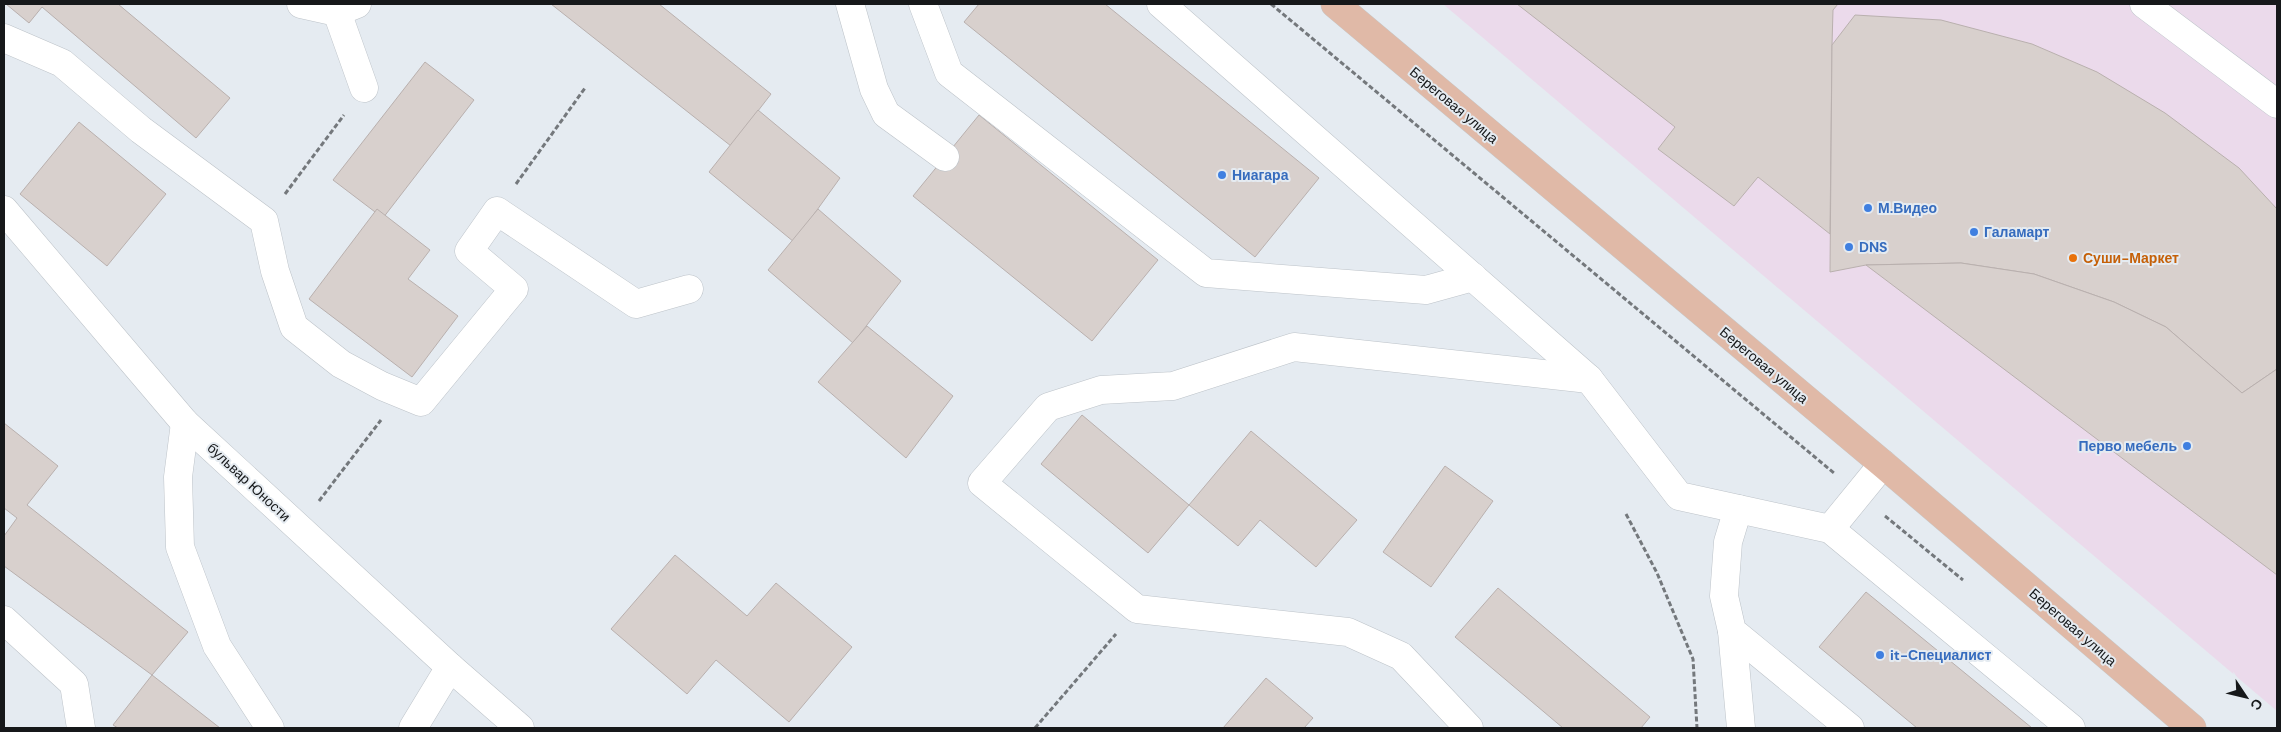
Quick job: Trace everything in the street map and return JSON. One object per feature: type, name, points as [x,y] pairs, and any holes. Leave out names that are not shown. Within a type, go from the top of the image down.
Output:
[{"type":"main road","name":"Береговая улица","points":[[1335,4],[1883,464],[2192,728]]},
{"type":"street","points":[[301,4],[347,8],[364,88]]},
{"type":"street","points":[[850,4],[874,89],[886,114],[945,157]]},
{"type":"street","points":[[924,4],[949,73],[1206,272],[1426,290],[1473,277]]},
{"type":"street","points":[[1161,4],[1589,379],[1679,496],[1830,529],[2071,728]]},
{"type":"street","points":[[2144,4],[2277,104]]},
{"type":"street","points":[[4,38],[62,63],[141,130],[264,221],[275,271],[294,327],[341,364],[420,402],[514,289],[469,251],[497,211],[636,304],[689,289]]},
{"type":"street","name":"бульвар Юности","points":[[4,210],[185,423],[450,668],[520,728]]},
{"type":"street","points":[[1469,728],[1401,656],[1348,632],[1137,609],[982,483],[1048,407],[1101,390],[1173,386],[1294,346],[1589,379]]},
{"type":"street","points":[[185,423],[178,477],[180,546],[217,646],[270,728]]},
{"type":"street","points":[[1830,529],[1883,464]]},
{"type":"street","points":[[1738,509],[1728,542],[1724,596],[1732,631],[1741,728]]},
{"type":"street","points":[[4,620],[74,684],[81,728]]},
{"type":"street","points":[[1732,631],[1850,728]]},
{"type":"street","points":[[413,728],[450,668]]},
{"type":"path","points":[[1271,4],[1966,583]]},
{"type":"path","points":[[264,221],[364,88]]},
{"type":"path","points":[[497,211],[585,88]]},
{"type":"path","points":[[298,528],[401,394]]},
{"type":"path","points":[[1626,514],[1657,573],[1693,659],[1697,728]]},
{"type":"path","points":[[1035,728],[1137,609]]},
{"type":"shaded area","points":[[1443,4],[2277,4],[2277,711]]},
{"type":"building","points":[[6,4],[118,4],[230,98],[196,138],[42,7],[29,23]]},
{"type":"building","points":[[551,4],[659,4],[771,94],[731,146]]},
{"type":"building","points":[[979,4],[1105,4],[1319,178],[1255,257],[964,22]]},
{"type":"building","points":[[1517,4],[1838,4],[1833,10],[1830,234],[1758,177],[1734,206],[1658,149],[1675,127]]},
{"type":"building","points":[[1855,15],[1941,20],[2032,44],[2097,72],[2165,113],[2239,168],[2277,209],[2277,369],[2242,393],[2166,327],[2114,302],[2034,274],[1961,263],[1866,265],[1830,272],[1832,45]]},
{"type":"building","points":[[425,62],[474,100],[383,218],[333,180]]},
{"type":"building","points":[[758,110],[840,178],[794,242],[709,172]]},
{"type":"building","points":[[979,115],[1158,260],[1092,341],[913,196]]},
{"type":"building","points":[[79,122],[166,194],[107,266],[20,194]]},
{"type":"building","points":[[377,209],[430,250],[408,279],[458,316],[412,377],[309,299]]},
{"type":"building","points":[[818,209],[901,281],[853,343],[768,270]]},
{"type":"building","points":[[1961,263],[2034,274],[2114,302],[2166,327],[2242,393],[2277,369],[2277,575],[1866,265]]},
{"type":"building","points":[[867,326],[953,396],[906,458],[818,382]]},
{"type":"building","points":[[1082,415],[1189,505],[1148,553],[1041,464]]},
{"type":"building","points":[[4,423],[58,466],[27,505],[188,632],[152,675],[4,566],[4,536],[17,518],[4,508]]},
{"type":"building","points":[[1251,431],[1357,520],[1316,567],[1260,520],[1238,546],[1189,505]]},
{"type":"building","points":[[1445,466],[1493,501],[1431,587],[1383,552]]},
{"type":"building","points":[[675,555],[747,616],[776,583],[852,647],[789,722],[716,660],[687,694],[611,629]]},
{"type":"building","points":[[1498,588],[1650,717],[1641,728],[1563,728],[1455,637]]},
{"type":"building","points":[[1866,592],[2032,728],[1917,728],[1819,647]]},
{"type":"building","points":[[152,675],[220,728],[118,728],[113,725]]},
{"type":"building","points":[[1266,678],[1313,718],[1304,728],[1223,728]]},
{"type":"place","name":"Ниагара","points":[[1222,175]]},
{"type":"place","name":"М.Видео","points":[[1868,208]]},
{"type":"place","name":"Галамарт","points":[[1974,232]]},
{"type":"place","name":"DNS","points":[[1849,247]]},
{"type":"place","name":"Суши-Маркет","points":[[2073,258]]},
{"type":"place","name":"Перво мебель","points":[[2187,446]]},
{"type":"place","name":"it-Специалист","points":[[1880,655]]}]
